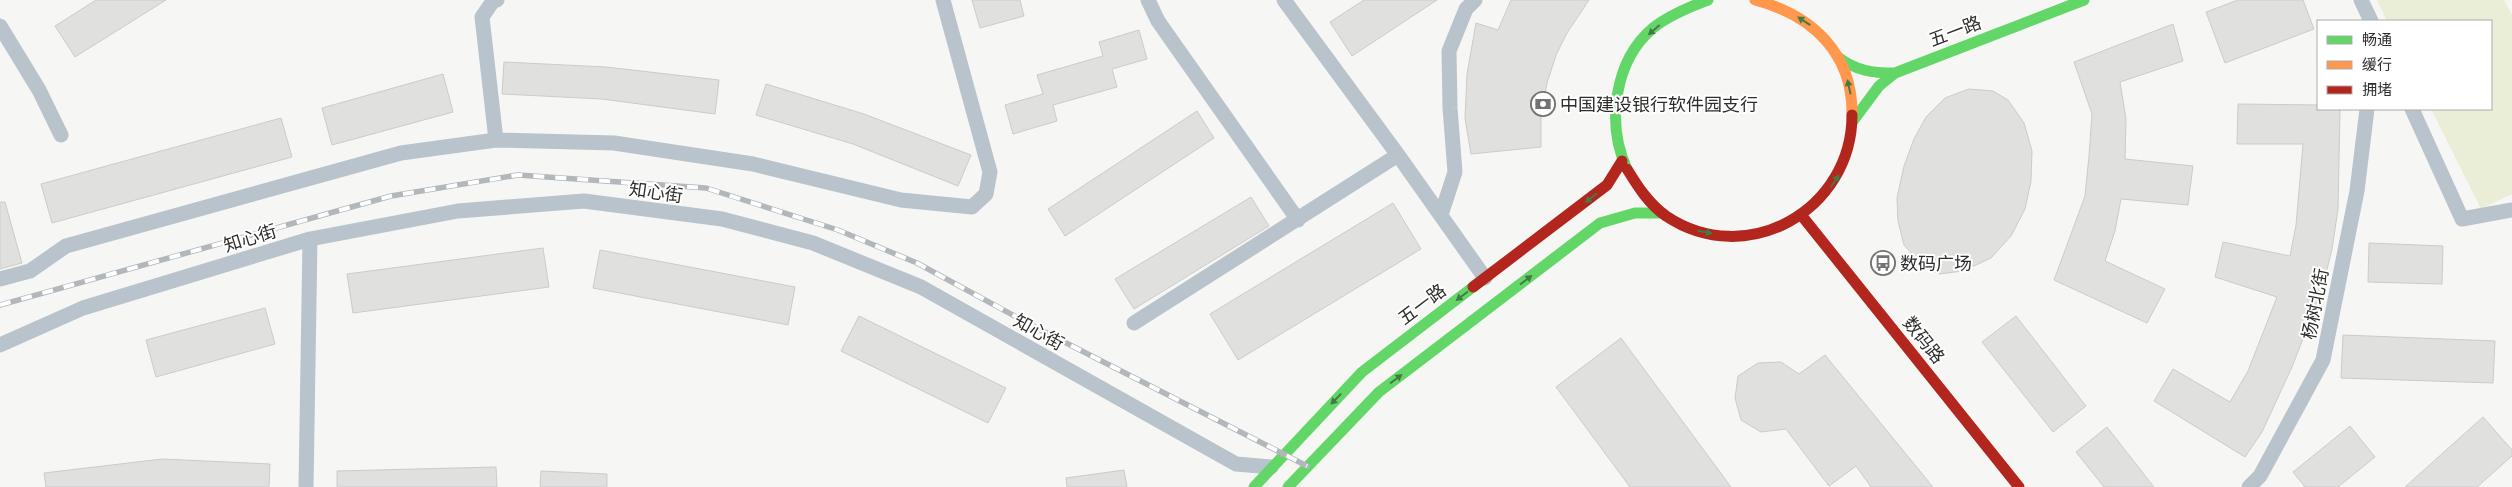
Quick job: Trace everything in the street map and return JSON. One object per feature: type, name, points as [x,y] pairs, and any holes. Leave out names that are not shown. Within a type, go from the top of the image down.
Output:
[{"type":"main road","points":[[1708,0],[1694,2],[1671,15],[1640,42],[1620,79],[1613,120],[1622,161],[1638,189],[1661,213],[1694,230],[1731,237],[1768,232],[1802,216],[1825,196],[1842,170],[1852,142],[1853,121],[1849,81],[1837,56]]},
{"type":"main road","points":[[1755,0],[1779,6],[1809,24],[1837,56],[1852,69],[1866,73],[1895,73]]},
{"type":"main road","name":"五一路","points":[[1895,73],[2084,0]]},
{"type":"main road","points":[[1853,121],[1875,92],[1895,73]]},
{"type":"main road","name":"五一路","points":[[1254,487],[1270,467],[1362,372],[1607,185],[1622,161]]},
{"type":"main road","points":[[1288,487],[1379,392],[1600,223],[1634,213],[1661,213]]},
{"type":"main road","name":"数码路","points":[[1802,216],[2019,487]]},
{"type":"street","points":[[496,140],[482,17],[493,2],[497,0]]},
{"type":"street","points":[[0,279],[30,271],[66,246],[400,153],[496,140],[623,145],[753,164],[900,200],[972,207],[986,194],[990,172],[943,0]]},
{"type":"street","points":[[1148,0],[1158,21],[1298,220]]},
{"type":"street","points":[[1284,0],[1398,155],[1485,278]]},
{"type":"street","points":[[1441,215],[1455,172],[1450,108],[1449,51],[1466,9],[1475,0]]},
{"type":"street","points":[[2361,0],[2371,20]]},
{"type":"street","points":[[0,26],[39,90],[61,135]]},
{"type":"street","name":"杨树北街","points":[[2249,487],[2260,476],[2323,360],[2357,191],[2367,110]]},
{"type":"street","points":[[2412,110],[2462,219],[2512,210]]},
{"type":"street","points":[[1134,323],[1398,155]]},
{"type":"street","name":"知心街","points":[[0,345],[83,308],[310,240],[458,211],[584,201],[722,219],[814,243],[921,287],[1236,464],[1270,467]]},
{"type":"street","points":[[306,487],[310,240]]},
{"type":"green space","points":[[2377,0],[2504,0],[2512,15],[2512,194],[2481,209],[2432,110],[2492,110],[2492,20],[2387,20]]},
{"type":"building","points":[[96,0],[166,0],[75,57],[55,26]]},
{"type":"building","points":[[972,0],[1020,0],[1024,16],[980,28]]},
{"type":"building","points":[[1364,0],[1437,0],[1352,56],[1330,22]]},
{"type":"building","points":[[1511,0],[1589,0],[1567,33],[1556,55],[1547,83],[1541,117],[1541,147],[1471,154],[1465,118],[1467,74],[1476,23],[1498,30]]},
{"type":"building","points":[[2238,0],[2303,0],[2314,29],[2225,63],[2206,12]]},
{"type":"building","points":[[2173,24],[2183,61],[2120,82],[2126,119],[2125,159],[2193,166],[2188,205],[2121,199],[2115,231],[2105,261],[2165,289],[2147,323],[2054,280],[2085,196],[2089,156],[2092,114],[2074,62]]},
{"type":"building","points":[[1139,30],[1147,59],[1112,69],[1117,87],[1053,105],[1057,121],[1013,134],[1005,105],[1043,94],[1037,75],[1103,56],[1099,42]]},
{"type":"building","points":[[504,62],[606,67],[719,80],[715,114],[602,99],[502,94]]},
{"type":"building","points":[[443,74],[453,112],[332,145],[322,108]]},
{"type":"building","points":[[766,84],[864,114],[971,155],[958,186],[853,144],[756,115]]},
{"type":"building","points":[[1969,89],[1993,91],[2008,100],[2024,123],[2032,151],[2031,181],[2025,209],[2011,236],[1991,258],[1963,271],[1939,274],[1922,265],[1904,245],[1898,221],[1897,198],[1904,166],[1914,139],[1926,117],[1945,98]]},
{"type":"building","points":[[2238,104],[2317,105],[2317,110],[2340,110],[2338,209],[2332,249],[2322,290],[2292,367],[2262,432],[2245,457],[2154,401],[2173,369],[2230,402],[2248,371],[2277,297],[2215,277],[2223,242],[2290,256],[2296,225],[2303,144],[2237,144]]},
{"type":"building","points":[[1197,111],[1214,138],[1065,236],[1048,209]]},
{"type":"building","points":[[281,118],[292,157],[52,223],[41,184]]},
{"type":"building","points":[[1251,197],[1269,226],[1134,309],[1115,279]]},
{"type":"building","points":[[0,202],[5,202],[22,263],[0,269]]},
{"type":"building","points":[[1393,203],[1421,249],[1238,360],[1210,314]]},
{"type":"building","points":[[2369,243],[2443,246],[2442,284],[2368,282]]},
{"type":"building","points":[[543,248],[549,287],[353,313],[347,274]]},
{"type":"building","points":[[600,250],[795,287],[788,325],[593,288]]},
{"type":"building","points":[[265,308],[275,344],[156,377],[146,340]]},
{"type":"building","points":[[859,316],[1006,388],[988,423],[841,351]]},
{"type":"building","points":[[2016,316],[2086,406],[2053,432],[1982,342]]},
{"type":"building","points":[[2343,335],[2495,341],[2493,383],[2341,378]]},
{"type":"building","points":[[1621,338],[1731,487],[1630,487],[1556,387]]},
{"type":"building","points":[[1825,355],[1933,487],[1871,487],[1856,466],[1829,486],[1786,429],[1761,432],[1741,420],[1735,398],[1738,376],[1758,363],[1781,362],[1799,374]]},
{"type":"building","points":[[2483,417],[2512,450],[2512,456],[2477,487],[2405,487]]},
{"type":"building","points":[[2350,426],[2375,457],[2338,487],[2305,487],[2293,472]]},
{"type":"building","points":[[2107,427],[2154,487],[2104,487],[2076,452]]},
{"type":"building","points":[[162,459],[270,464],[269,487],[46,487],[44,473]]},
{"type":"building","points":[[496,467],[497,487],[337,487],[337,471]]},
{"type":"building","points":[[1124,470],[1127,487],[1067,487],[1066,478]]},
{"type":"building","points":[[541,471],[607,474],[607,487],[540,487]]},
{"type":"railway","points":[[0,305],[391,196],[518,175],[706,188],[838,230],[917,263],[1035,327],[1307,466]]},
{"type":"traffic: fast","points":[[1627,169],[1620,151],[1616,113],[1622,75],[1630,58],[1640,42],[1659,23],[1708,0]]},
{"type":"traffic: fast","points":[[1853,121],[1879,86],[1895,73],[2084,0]]},
{"type":"traffic: fast","points":[[1838,57],[1851,65],[1865,70],[1895,73]]},
{"type":"traffic: fast","points":[[1288,487],[1379,392],[1600,223],[1635,213],[1661,213]]},
{"type":"traffic: fast","points":[[1254,487],[1362,372],[1473,287]]},
{"type":"traffic: slow","points":[[1755,0],[1794,16],[1811,27],[1825,40],[1837,55],[1845,73],[1850,93],[1852,115]]},
{"type":"traffic: jam","points":[[1627,169],[1644,195],[1654,206],[1666,216],[1697,231],[1729,236],[1760,233],[1789,221],[1815,203],[1834,178],[1847,149],[1852,115]]},
{"type":"traffic: jam","points":[[1473,287],[1607,185],[1622,161]]},
{"type":"traffic: jam","points":[[1802,216],[2019,487]]},
{"type":"place","name":"中国建设银行软件园支行","points":[[1543,104]]},
{"type":"place","name":"数码广场","points":[[1883,263]]}]
